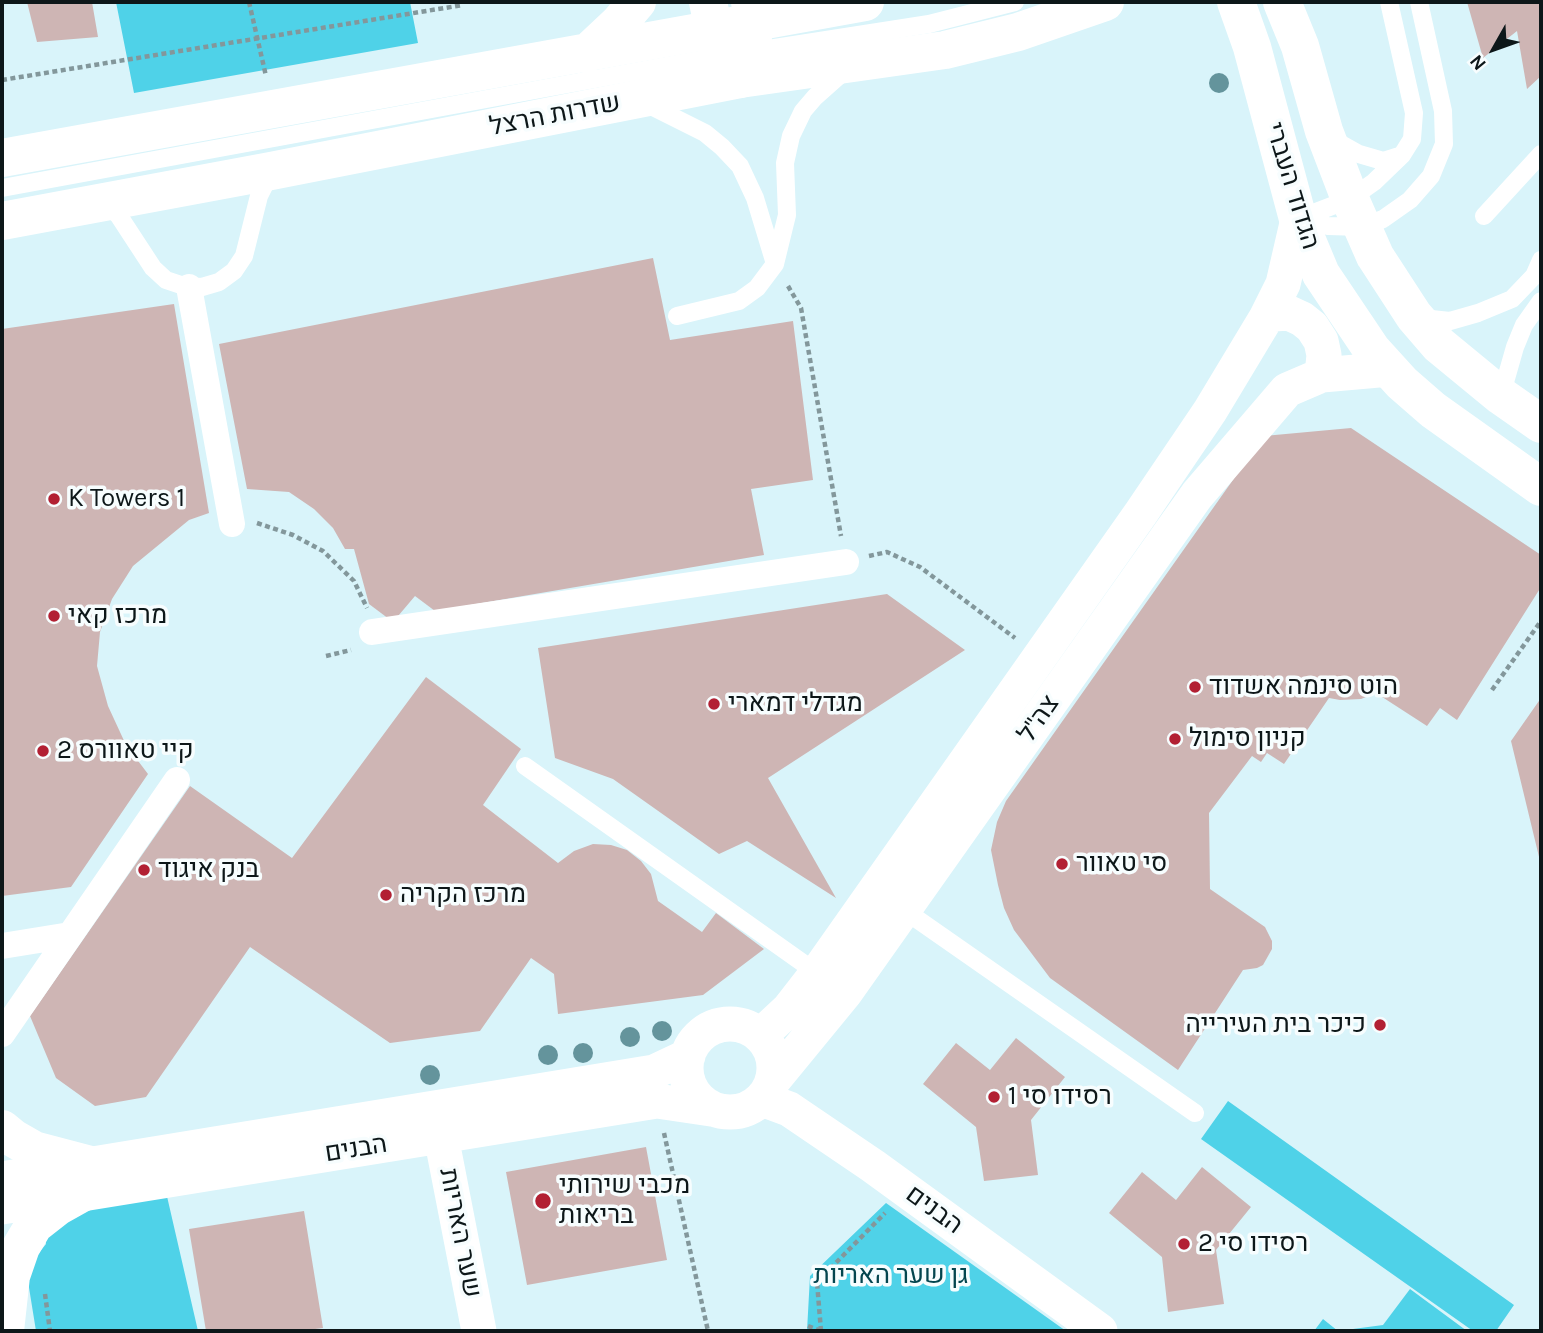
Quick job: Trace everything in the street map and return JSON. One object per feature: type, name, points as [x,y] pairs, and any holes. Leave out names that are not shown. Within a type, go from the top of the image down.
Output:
[{"type":"main road","points":[[586,54],[637,2]]},
{"type":"main road","name":"שדרות הרצל","points":[[2,158],[586,54],[734,34],[865,2]]},
{"type":"main road","name":"שדרות הרצל","points":[[2,221],[271,172],[635,99],[734,34],[857,62],[983,42],[1055,21],[1105,2]]},
{"type":"main road","name":"הגדוד העברי","points":[[1236,2],[1252,47],[1298,219],[1321,274],[1372,350],[1390,369],[1433,410],[1541,487]]},
{"type":"main road","name":"הגדוד העברי","points":[[1282,2],[1300,46],[1324,131],[1375,256],[1414,316],[1439,345],[1541,425]]},
{"type":"main road","points":[[2,1129],[13,1138],[87,1179],[34,1225],[21,1247],[11,1276],[5,1331]]},
{"type":"street","name":"צה\"ל","points":[[760,1035],[789,1009],[817,973],[1210,411],[1266,318],[1283,284],[1298,219]]},
{"type":"street","points":[[190,286],[232,524]]},
{"type":"street","points":[[1266,318],[1274,314],[1289,313],[1312,327],[1321,341],[1324,355],[1322,375]]},
{"type":"street","name":"צה\"ל","points":[[767,1091],[845,993],[1197,495],[1287,390],[1322,375],[1390,369]]},
{"type":"street","points":[[372,632],[846,562]]},
{"type":"street","points":[[2,1034],[177,779]]},
{"type":"street","points":[[2,946],[69,935]]},
{"type":"street","points":[[724,1024],[737,1024],[760,1035],[773,1057],[774,1070],[767,1091],[754,1106],[733,1113],[711,1109],[693,1092],[686,1068],[688,1056],[701,1035],[724,1024]]},
{"type":"street","name":"הבנים","points":[[2,1207],[87,1179],[654,1072],[688,1056]]},
{"type":"street","name":"הבנים","points":[[767,1091],[1100,1331]]},
{"type":"street","name":"הבנים","points":[[2,1179],[87,1179],[441,1136],[657,1101],[711,1109]]},
{"type":"street","name":"שער האריות","points":[[441,1136],[480,1331]]},
{"type":"lane","points":[[2,188],[65,177],[734,34],[929,24],[1015,2]]},
{"type":"lane","points":[[1298,219],[1328,226],[1356,213],[1374,182],[1402,155],[1412,139],[1414,113],[1389,2]]},
{"type":"lane","points":[[1298,219],[1356,213],[1383,219],[1410,200],[1431,176],[1444,144],[1443,111],[1419,2]]},
{"type":"lane","points":[[677,316],[738,301],[757,288],[775,264],[787,215],[785,163],[796,123],[815,97],[857,62]]},
{"type":"lane","points":[[635,99],[705,134],[740,166],[755,198],[775,264]]},
{"type":"lane","points":[[1324,131],[1340,145],[1359,154],[1383,161],[1402,155]]},
{"type":"lane","points":[[1484,216],[1541,153]]},
{"type":"lane","points":[[65,177],[331,160]]},
{"type":"lane","points":[[105,202],[119,216],[153,268],[166,280],[202,287],[219,282],[238,265],[247,248],[259,196],[271,172]]},
{"type":"lane","points":[[1414,316],[1450,321],[1512,299],[1534,276],[1541,260]]},
{"type":"lane","points":[[1501,396],[1524,325],[1541,301]]},
{"type":"lane","points":[[525,766],[817,973]]},
{"type":"lane","points":[[904,910],[1195,1113]]},
{"type":"path","points":[[249,2],[273,110]]},
{"type":"path","points":[[2,80],[463,5]]},
{"type":"path","points":[[775,264],[801,308],[846,562],[887,552],[920,567],[1013,637],[1042,654]]},
{"type":"path","points":[[232,524],[260,523],[293,535],[323,551],[354,581],[367,609],[372,632]]},
{"type":"path","points":[[1492,690],[1541,621]]},
{"type":"path","points":[[657,1101],[708,1331]]},
{"type":"path","points":[[808,1326],[821,1331],[817,1282],[908,1191]]},
{"type":"green space","points":[[116,2],[410,2],[418,43],[134,93]]},
{"type":"green space","points":[[1228,1101],[1514,1305],[1496,1331],[1473,1331],[1201,1139]]},
{"type":"green space","points":[[166,1192],[198,1331],[36,1331],[26,1269],[46,1244],[45,1238],[77,1211]]},
{"type":"green space","name":"גן שער האריות","points":[[886,1203],[1066,1331],[807,1331],[810,1276]]},
{"type":"green space","points":[[1410,1289],[1467,1331],[1338,1331],[1383,1325]]},
{"type":"green space","points":[[1323,1319],[1338,1331],[1314,1331]]},
{"type":"building","points":[[27,2],[92,2],[98,37],[37,42]]},
{"type":"building","points":[[1467,2],[1541,2],[1541,76],[1527,89],[1517,31],[1483,58]]},
{"type":"building","points":[[653,258],[670,340],[793,321],[813,480],[751,489],[764,555],[435,611],[415,596],[393,622],[369,604],[354,549],[345,549],[333,528],[314,509],[289,492],[247,489],[219,344]]},
{"type":"building","name":"מרכז קאי","points":[[174,304],[209,513],[189,520],[133,566],[112,599],[100,632],[97,666],[108,706],[126,745],[148,774],[71,887],[2,896],[2,329]]},
{"type":"building","name":"קניון סימול","points":[[1351,428],[1541,555],[1541,587],[1457,720],[1440,708],[1427,726],[1376,693],[1361,699],[1329,698],[1284,764],[1267,753],[1261,762],[1252,756],[1209,813],[1210,889],[1265,927],[1272,941],[1272,949],[1263,965],[1243,970],[1178,1070],[1050,978],[1014,930],[1004,908],[991,850],[997,822],[1006,801],[1264,436]]},
{"type":"building","name":"מגדלי דמארי","points":[[887,594],[965,650],[768,778],[836,898],[747,841],[719,854],[613,779],[555,758],[538,648]]},
{"type":"building","name":"מרכז הקריה","points":[[426,677],[521,749],[483,805],[558,863],[574,851],[593,844],[611,845],[627,850],[641,861],[651,874],[658,901],[702,932],[716,913],[764,949],[703,995],[558,1014],[554,974],[531,958],[480,1031],[390,1043],[250,947],[146,1097],[95,1106],[56,1078],[30,1016],[190,786],[292,858]]},
{"type":"building","points":[[1541,698],[1541,861],[1540,861],[1511,741]]},
{"type":"building","name":"רסידו סי 1","points":[[1016,1038],[1065,1077],[1031,1120],[1038,1175],[984,1181],[976,1127],[923,1084],[956,1043],[990,1070]]},
{"type":"building","points":[[646,1147],[667,1260],[527,1285],[506,1172]]},
{"type":"building","name":"רסידו סי 2","points":[[1202,1167],[1251,1207],[1216,1250],[1224,1304],[1168,1312],[1162,1257],[1109,1213],[1142,1172],[1176,1200]]},
{"type":"building","points":[[304,1211],[323,1328],[300,1331],[206,1331],[189,1229]]},
{"type":"place","name":"K Towers 1","points":[[54,499]]},
{"type":"place","name":"מרכז קאי","points":[[54,616]]},
{"type":"place","name":"הוט סינמה אשדוד","points":[[1195,687]]},
{"type":"place","name":"מגדלי דמארי","points":[[714,704]]},
{"type":"place","name":"קניון סימול","points":[[1175,739]]},
{"type":"place","name":"קיי טאוורס 2","points":[[43,751]]},
{"type":"place","name":"סי טאוור","points":[[1062,864]]},
{"type":"place","name":"בנק איגוד","points":[[144,870]]},
{"type":"place","name":"מרכז הקריה","points":[[386,895]]},
{"type":"place","name":"כיכר בית העירייה","points":[[1380,1025]]},
{"type":"place","name":"רסידו סי 1","points":[[994,1097]]},
{"type":"place","name":"מכבי שירותי בריאות","points":[[543,1201]]},
{"type":"place","name":"רסידו סי 2","points":[[1184,1244]]}]
